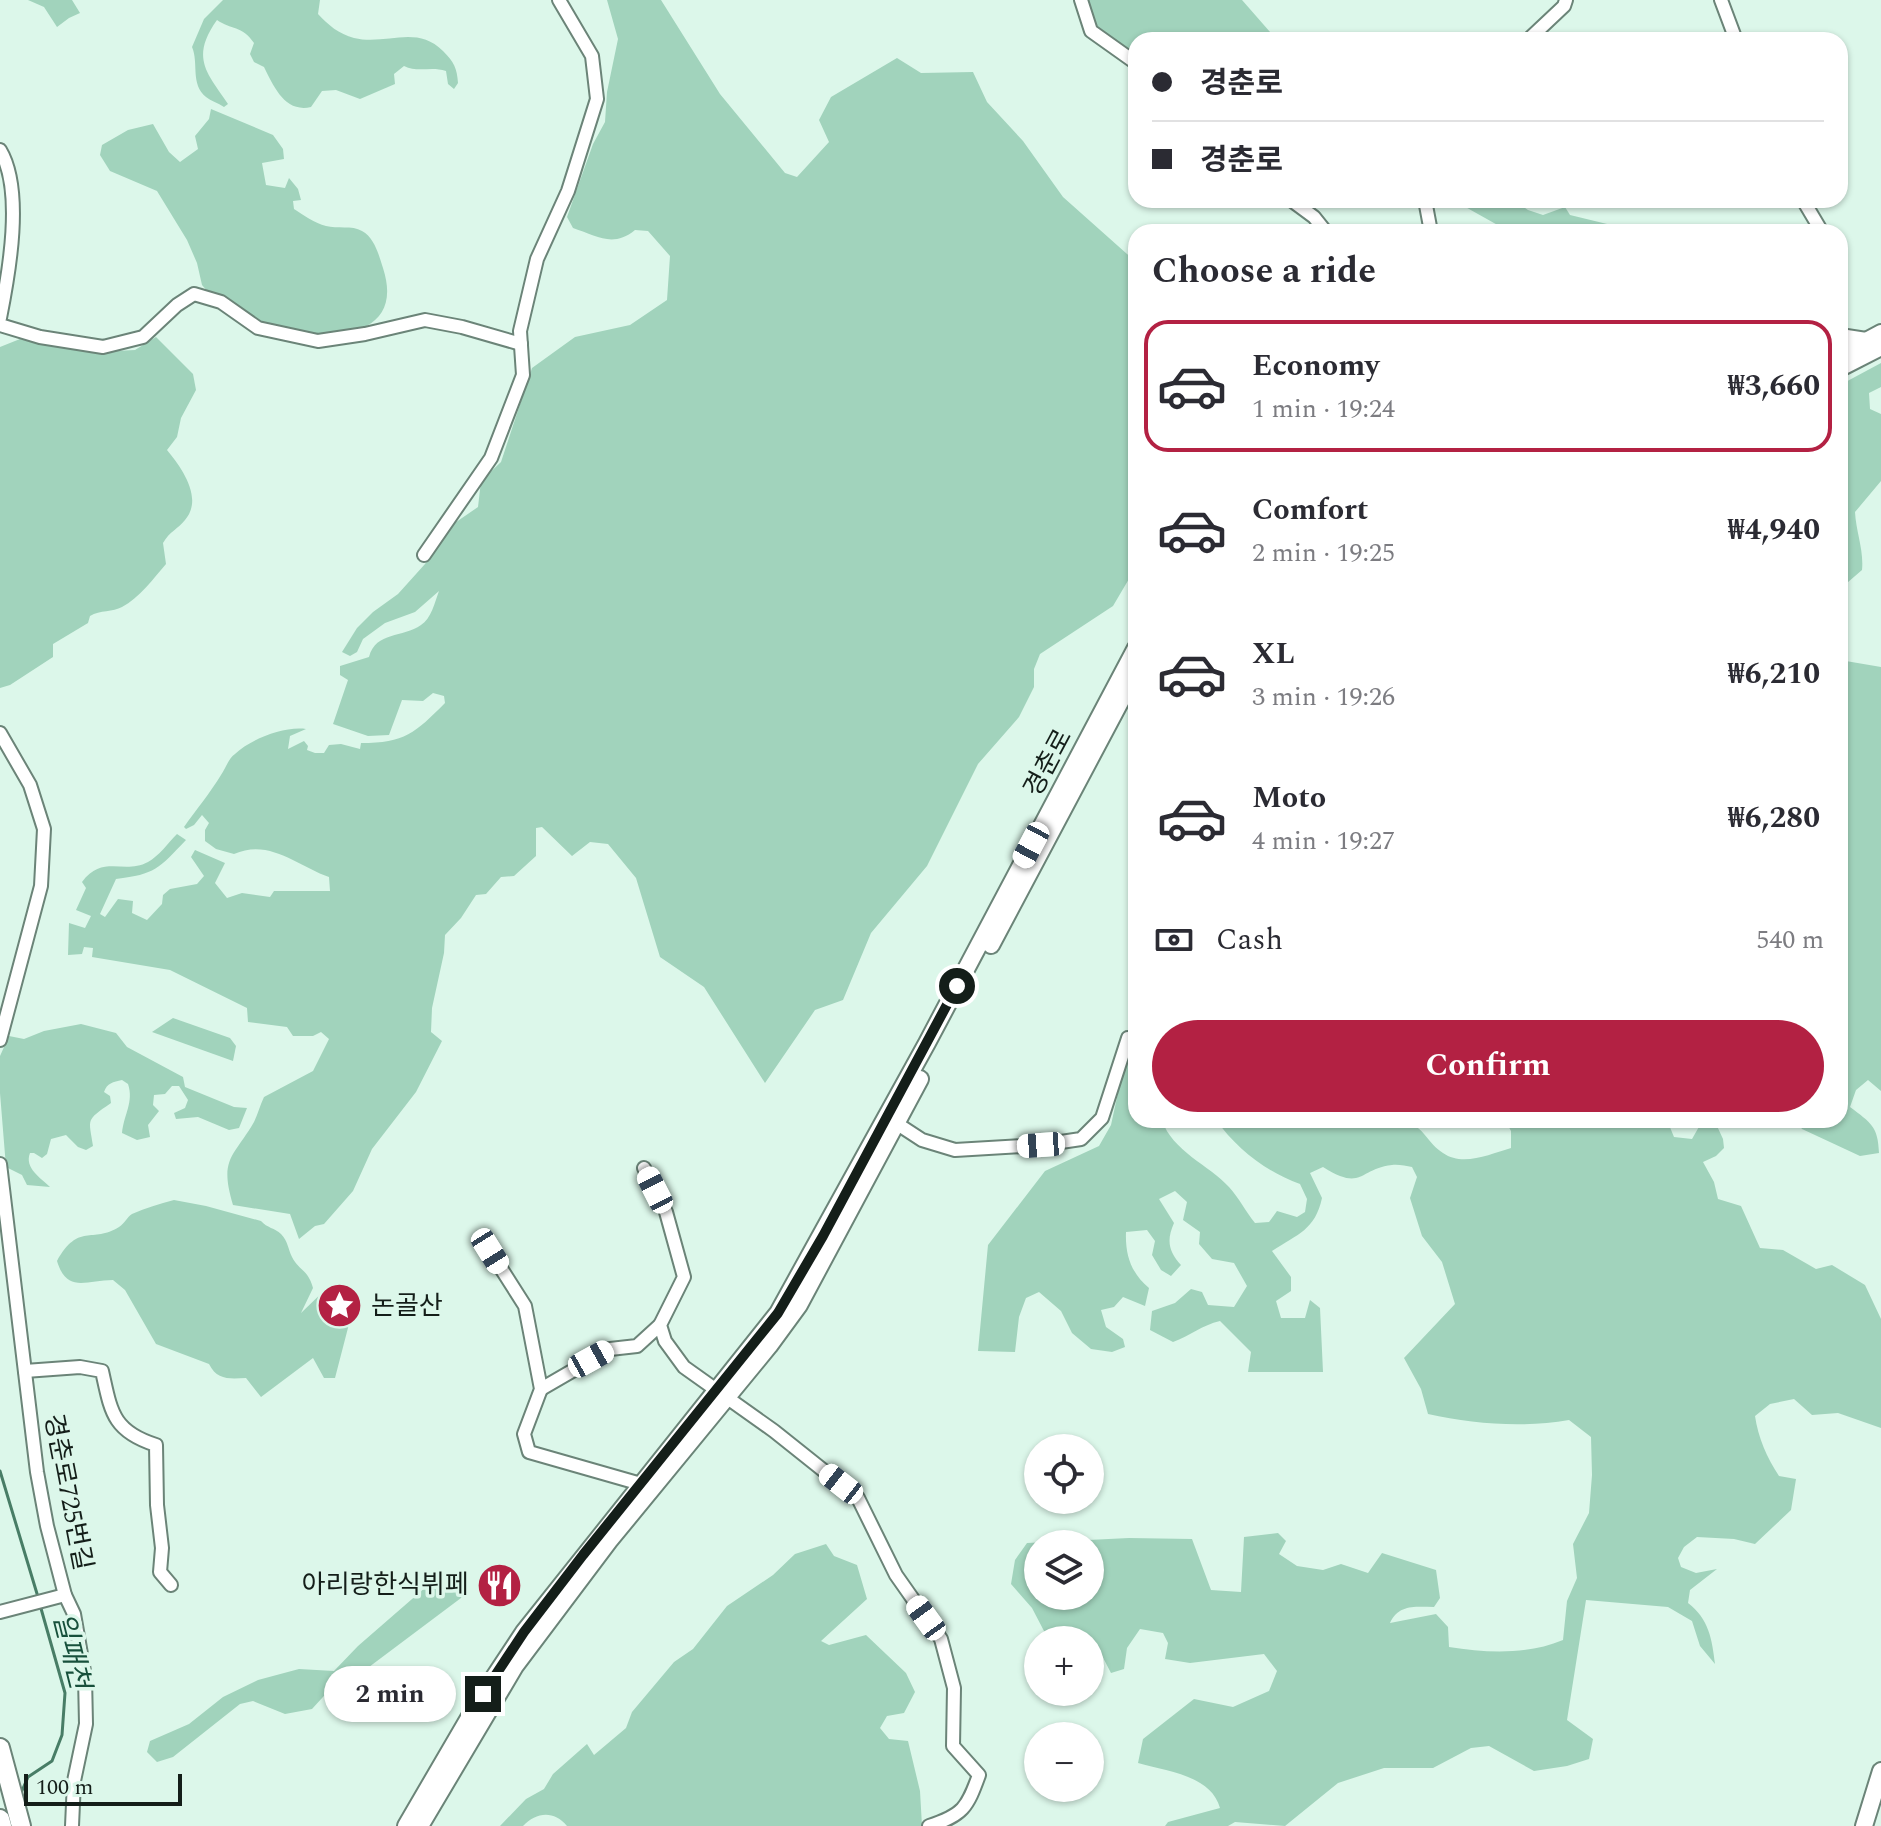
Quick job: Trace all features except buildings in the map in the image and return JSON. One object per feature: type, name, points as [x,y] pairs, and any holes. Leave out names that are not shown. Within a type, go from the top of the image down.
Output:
[{"type":"main road","points":[[0,1748],[21,1826]]},
{"type":"main road","points":[[0,1819],[2,1826]]},
{"type":"street","points":[[424,555],[491,458],[523,375],[520,331],[537,259],[568,191],[597,99],[592,56],[559,0]]},
{"type":"street","points":[[1081,0],[1091,31],[1128,57]]},
{"type":"street","points":[[1536,32],[1564,6],[1566,0]]},
{"type":"street","points":[[1721,0],[1733,32]]},
{"type":"street","points":[[0,150],[7,161],[13,204],[10,268],[0,318]]},
{"type":"street","points":[[1302,208],[1320,224]]},
{"type":"street","points":[[0,325],[40,337],[103,347],[143,337],[177,305],[194,294],[221,302],[258,328],[318,341],[425,320],[521,344]]},
{"type":"street","points":[[1848,362],[1873,344],[1881,333]]},
{"type":"street","points":[[1848,339],[1873,344]]},
{"type":"street","points":[[1848,352],[1873,344]]},
{"type":"street","name":"경춘로","points":[[420,1826],[515,1666],[721,1394],[778,1313],[823,1236],[1128,663]]},
{"type":"street","name":"경춘로","points":[[406,1826],[483,1694],[524,1632],[641,1484],[721,1394],[769,1346],[799,1305],[1128,687]]},
{"type":"street","points":[[0,733],[30,785],[44,829],[41,886],[0,1040]]},
{"type":"street","points":[[896,1123],[922,1140],[955,1150],[1041,1145],[1081,1139],[1102,1118],[1128,1038]]},
{"type":"street","name":"경춘로725번길","points":[[0,1164],[37,1472],[62,1596],[74,1614],[85,1677],[86,1724],[74,1781],[72,1826]]},
{"type":"street","points":[[541,1389],[610,1349],[637,1346],[660,1325],[684,1277],[666,1212],[644,1168]]},
{"type":"street","points":[[490,1251],[525,1306],[541,1389],[524,1434],[529,1452],[641,1484]]},
{"type":"street","points":[[660,1325],[665,1341],[684,1367],[858,1498],[896,1575],[941,1639],[954,1688],[953,1746],[979,1775],[968,1806],[951,1819],[929,1826]]},
{"type":"street","points":[[25,1371],[80,1367],[102,1371],[111,1414],[136,1438],[156,1445],[157,1505],[162,1548],[160,1572],[171,1585]]},
{"type":"street","points":[[6,1610],[62,1596]]},
{"type":"street","points":[[1864,1826],[1881,1771]]},
{"type":"green space","points":[[28,0],[72,0],[80,13],[57,27],[44,7]]},
{"type":"green space","points":[[223,0],[320,0],[318,14],[334,29],[354,38],[411,37],[433,43],[452,62],[458,83],[454,89],[448,84],[446,71],[404,66],[394,74],[395,84],[360,99],[336,90],[322,91],[311,107],[294,106],[282,97],[264,67],[254,62],[250,54],[254,43],[250,37],[217,20],[204,45],[203,55],[208,74],[228,104],[224,107],[201,92],[196,80],[192,47],[204,19]]},
{"type":"green space","points":[[607,0],[661,0],[720,94],[785,173],[797,177],[829,142],[819,120],[831,97],[897,58],[921,73],[973,72],[987,102],[1023,141],[1063,197],[1128,255],[1128,581],[1113,606],[1040,654],[1034,669],[1034,687],[1019,717],[978,764],[927,866],[871,933],[843,1000],[815,1010],[765,1083],[704,987],[660,957],[636,878],[608,844],[590,842],[572,856],[542,827],[536,828],[536,856],[514,876],[501,877],[486,894],[476,895],[445,935],[432,1008],[431,1032],[442,1041],[416,1092],[372,1149],[353,1191],[324,1224],[315,1226],[299,1239],[290,1214],[233,1205],[228,1168],[264,1097],[313,1071],[329,1039],[321,1032],[313,1036],[293,1036],[287,1027],[248,1022],[247,1008],[170,970],[92,957],[93,948],[84,947],[82,954],[68,955],[69,923],[85,928],[91,916],[76,910],[86,888],[82,882],[90,874],[106,867],[131,867],[148,862],[177,834],[186,840],[162,864],[140,875],[116,879],[100,914],[105,917],[118,899],[133,901],[132,913],[147,920],[162,904],[163,895],[170,889],[197,884],[204,876],[191,857],[195,850],[225,863],[215,883],[227,898],[242,893],[270,897],[274,891],[330,891],[329,877],[283,855],[259,849],[234,854],[216,849],[205,841],[209,823],[202,815],[194,825],[184,827],[231,758],[259,739],[278,732],[306,729],[290,736],[288,749],[304,741],[307,750],[315,753],[324,753],[329,745],[341,744],[360,749],[361,743],[388,741],[408,734],[445,703],[444,696],[433,693],[423,701],[402,700],[389,735],[368,736],[333,724],[348,680],[340,675],[340,666],[369,657],[384,639],[421,625],[430,615],[439,591],[415,612],[385,623],[363,639],[357,652],[350,656],[342,652],[357,628],[398,594],[425,564],[446,529],[478,507],[481,481],[501,462],[532,368],[575,337],[630,325],[667,300],[670,256],[648,231],[635,230],[619,238],[605,239],[573,228],[567,217],[593,144],[605,122],[607,92],[618,39]]},
{"type":"green space","points":[[1085,0],[1242,0],[1270,32],[1128,32],[1128,53],[1097,28]]},
{"type":"green space","points":[[211,109],[273,135],[283,149],[284,159],[262,163],[266,185],[285,188],[289,178],[298,189],[301,200],[293,201],[294,209],[322,225],[358,229],[370,238],[383,268],[387,293],[382,312],[370,324],[352,332],[308,335],[265,327],[243,317],[202,285],[187,240],[157,191],[110,171],[100,155],[102,145],[128,130],[153,124],[169,152],[180,162],[198,149],[195,136],[209,119]]},
{"type":"green space","points":[[1467,208],[1525,208],[1543,215],[1566,208],[1570,215],[1607,224],[1496,224]]},
{"type":"green space","points":[[156,337],[193,374],[196,390],[181,418],[177,437],[167,450],[188,483],[192,502],[190,511],[163,543],[166,564],[140,593],[122,607],[90,616],[88,623],[53,644],[53,657],[10,685],[0,688],[0,347],[20,339],[95,352],[135,350]]},
{"type":"green space","points":[[1881,363],[1881,387],[1869,393],[1870,409],[1881,414],[1881,481],[1855,512],[1862,570],[1848,582],[1848,381]]},
{"type":"green space","points":[[1848,661],[1881,667],[1881,1091],[1868,1080],[1856,1090],[1850,1107],[1872,1126],[1879,1153],[1860,1156],[1802,1129],[1848,1128]]},
{"type":"green space","points":[[173,1018],[230,1038],[236,1046],[233,1061],[152,1032]]},
{"type":"green space","points":[[81,1024],[116,1033],[127,1047],[183,1077],[185,1087],[234,1107],[247,1108],[239,1128],[229,1130],[198,1117],[176,1119],[174,1113],[185,1108],[188,1100],[179,1086],[172,1086],[165,1094],[154,1095],[153,1105],[159,1111],[148,1125],[150,1137],[137,1140],[122,1133],[130,1090],[122,1080],[116,1081],[104,1092],[110,1096],[111,1103],[91,1121],[93,1146],[86,1150],[78,1147],[66,1135],[51,1139],[47,1154],[42,1158],[30,1153],[29,1158],[34,1172],[50,1187],[27,1185],[22,1175],[6,1167],[0,1056],[9,1036],[24,1039],[44,1031]]},
{"type":"green space","points":[[1126,1056],[1128,1128],[1166,1128],[1182,1149],[1229,1187],[1255,1223],[1269,1222],[1277,1211],[1297,1217],[1305,1212],[1307,1199],[1300,1184],[1275,1173],[1253,1158],[1222,1128],[1418,1128],[1443,1153],[1468,1159],[1511,1148],[1509,1128],[1670,1128],[1674,1137],[1692,1139],[1698,1128],[1718,1128],[1724,1148],[1703,1162],[1714,1182],[1718,1199],[1741,1206],[1760,1248],[1783,1250],[1816,1269],[1832,1265],[1865,1285],[1881,1319],[1881,1428],[1838,1413],[1812,1415],[1794,1399],[1770,1404],[1755,1416],[1764,1447],[1779,1476],[1796,1479],[1791,1510],[1755,1544],[1734,1539],[1697,1537],[1684,1547],[1678,1558],[1681,1567],[1696,1573],[1717,1569],[1690,1590],[1688,1603],[1701,1616],[1708,1630],[1715,1664],[1700,1646],[1692,1621],[1668,1607],[1586,1600],[1567,1720],[1593,1739],[1589,1759],[1534,1771],[1489,1746],[1471,1748],[1433,1768],[1384,1768],[1338,1783],[1285,1826],[1235,1822],[1228,1826],[1165,1826],[1168,1822],[1220,1808],[1215,1797],[1197,1781],[1138,1763],[1143,1739],[1194,1699],[1233,1707],[1269,1691],[1277,1671],[1264,1654],[1190,1663],[1165,1659],[1168,1643],[1163,1633],[1140,1629],[1127,1648],[1124,1669],[1111,1673],[1104,1660],[1104,1626],[1041,1626],[1033,1610],[1104,1610],[1104,1539],[1192,1539],[1211,1590],[1241,1592],[1244,1537],[1278,1533],[1286,1541],[1279,1554],[1297,1566],[1323,1570],[1341,1564],[1368,1573],[1382,1553],[1436,1570],[1440,1598],[1434,1607],[1414,1607],[1398,1612],[1390,1623],[1436,1614],[1448,1627],[1449,1647],[1478,1651],[1535,1648],[1563,1640],[1567,1601],[1577,1578],[1573,1544],[1589,1513],[1591,1437],[1569,1420],[1498,1424],[1428,1414],[1421,1389],[1404,1358],[1455,1304],[1442,1262],[1422,1236],[1410,1198],[1417,1177],[1412,1167],[1402,1165],[1381,1167],[1353,1178],[1346,1178],[1323,1167],[1310,1173],[1322,1198],[1319,1209],[1304,1230],[1272,1251],[1291,1277],[1291,1291],[1276,1301],[1281,1318],[1305,1318],[1310,1300],[1320,1308],[1323,1372],[1248,1372],[1251,1352],[1220,1321],[1173,1342],[1150,1330],[1152,1311],[1175,1303],[1191,1289],[1202,1292],[1208,1305],[1234,1307],[1247,1286],[1234,1263],[1212,1259],[1199,1244],[1200,1232],[1183,1220],[1187,1202],[1175,1191],[1159,1199],[1174,1223],[1170,1246],[1181,1265],[1171,1276],[1161,1270],[1152,1255],[1155,1241],[1147,1230],[1126,1232],[1131,1264],[1149,1288],[1145,1306],[1123,1297],[1114,1307],[1101,1310],[1106,1327],[1123,1339],[1125,1347],[1112,1352],[1091,1349],[1072,1333],[1061,1311],[1039,1292],[1026,1298],[1019,1317],[1015,1352],[978,1351],[988,1245],[1045,1171],[1099,1146],[1111,1125]]},
{"type":"green space","points":[[174,1200],[261,1221],[281,1234],[313,1288],[301,1313],[330,1285],[346,1311],[349,1324],[335,1378],[324,1378],[313,1358],[261,1397],[246,1378],[220,1376],[209,1364],[156,1344],[125,1290],[113,1280],[72,1282],[61,1271],[57,1261],[72,1242],[109,1232],[132,1214]]},
{"type":"green space","points":[[826,1544],[834,1556],[857,1565],[867,1599],[821,1641],[829,1645],[866,1635],[906,1673],[915,1692],[904,1713],[887,1716],[880,1728],[889,1739],[908,1741],[920,1791],[922,1826],[567,1826],[556,1817],[545,1815],[523,1826],[500,1826],[526,1799],[544,1789],[553,1774],[587,1744],[594,1755],[626,1728],[632,1712],[674,1662],[693,1649],[727,1606],[773,1575],[795,1554]]},
{"type":"green space","points":[[1024,1547],[1024,1599],[1011,1584],[1015,1560]]},
{"type":"green space","points":[[463,1580],[469,1592],[357,1676],[333,1686],[312,1709],[285,1714],[253,1701],[240,1704],[173,1757],[157,1762],[147,1752],[150,1741],[189,1724],[223,1697],[258,1680],[299,1669],[334,1671],[427,1586]]},
{"type":"waterway","name":"일패천","points":[[0,1471],[38,1597]]},
{"type":"waterway","name":"일패천","points":[[21,1793],[28,1777],[52,1761],[62,1735],[65,1693],[40,1605]]},
{"type":"place","name":"논골산","points":[[340,1306]]},
{"type":"place","name":"아리랑한식뷔페","points":[[500,1585]]},
{"type":"route","points":[[483,1694],[524,1632],[583,1555],[778,1313],[823,1236],[957,986]]}]
